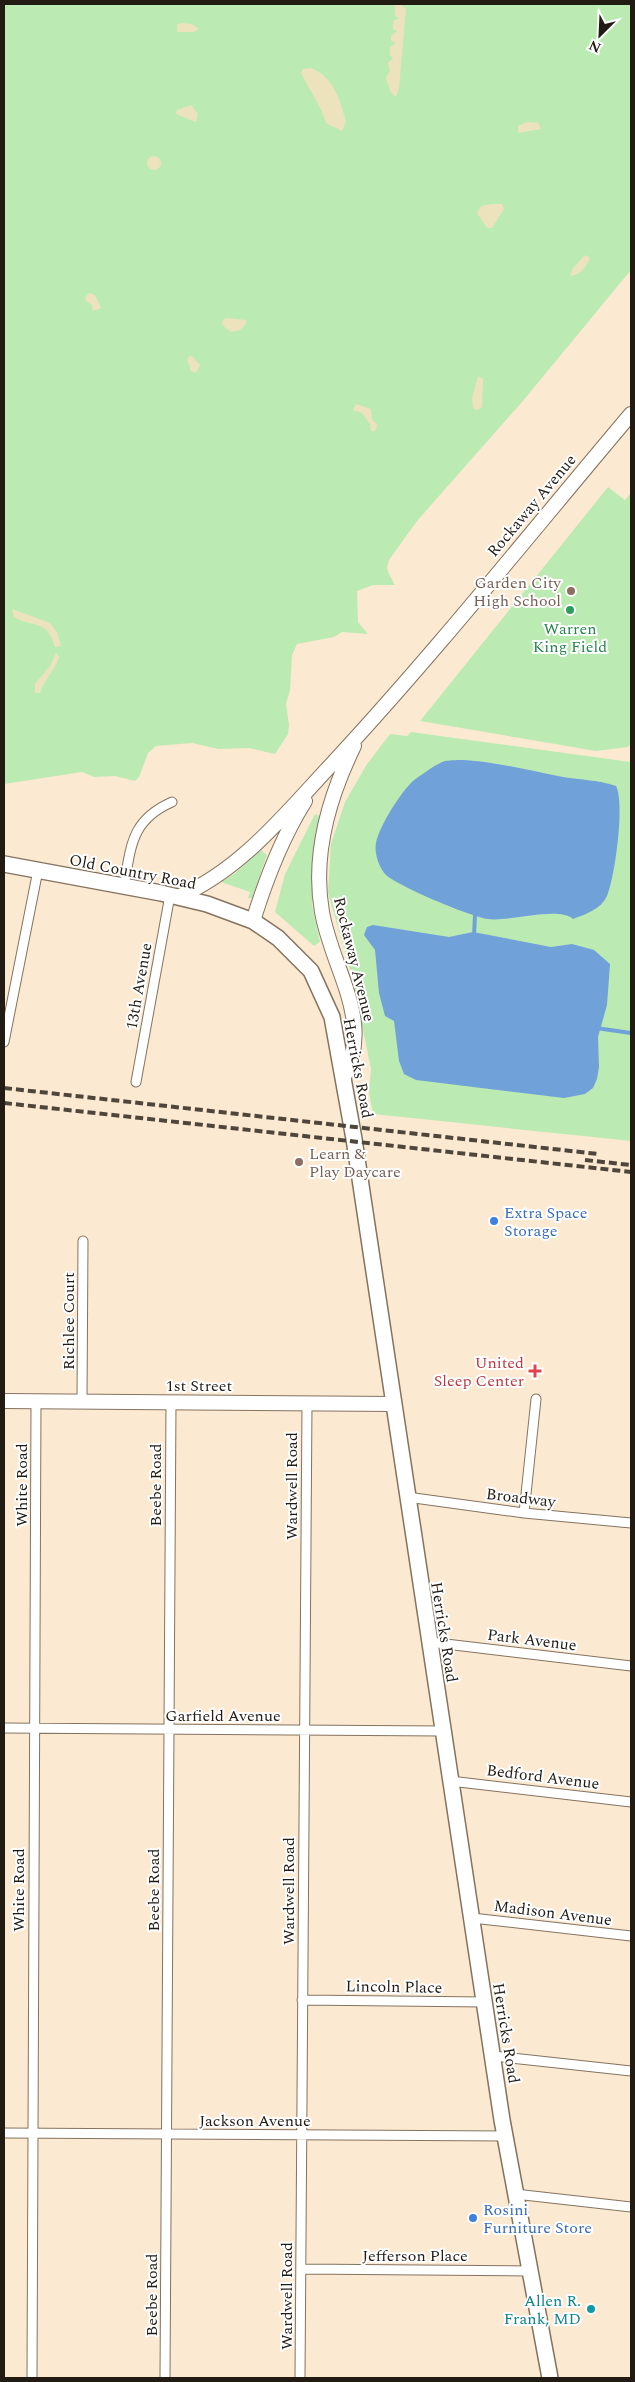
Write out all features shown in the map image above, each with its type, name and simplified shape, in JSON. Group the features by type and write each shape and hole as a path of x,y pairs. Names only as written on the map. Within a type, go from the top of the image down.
{"main road":[{"name":"Rockaway Avenue","path":"174,896 213,879 250,849 320,777 361,733 631,414"},
{"name":"Rockaway Avenue","path":"343,1079 353,1055 356,1034 353,1011 331,949 322,911 320,854 327,817 340,776 361,733"},
{"name":"Rockaway Avenue","path":"252,921 276,853 287,830 320,777"},
{"name":"Old Country Road","path":"4,864 174,896 207,904 252,921"},
{"name":"Herricks Road","path":"252,921 278,938 311,972 332,1017 394,1404 450,1781 515,2194 550,2378"},
{"name":"1st Street","path":"4,1401 394,1404"}],"street":[{"path":"124,886 130,851 141,824 147,815 172,802"},
{"path":"4,1042 38,870"},
{"name":"13th Avenue","path":"136,1082 174,896"},
{"name":"Richlee Court","path":"82,1401 83,1241"},
{"path":"524,1513 536,1400"},
{"name":"White Road","path":"32,2378 36,1401"},
{"name":"Beebe Road","path":"165,2378 171,1402"},
{"name":"Wardwell Road","path":"300,2378 307,1403"},
{"name":"Broadway","path":"407,1497 524,1513 631,1524"},
{"name":"Park Avenue","path":"429,1642 631,1666"},
{"name":"Garfield Avenue","path":"4,1728 443,1731"},
{"name":"Bedford Avenue","path":"450,1781 631,1802"},
{"name":"Madison Avenue","path":"472,1918 631,1936"},
{"name":"Lincoln Place","path":"302,2000 485,2002"},
{"path":"493,2056 631,2071"},
{"name":"Jackson Avenue","path":"4,2133 506,2136"},
{"path":"515,2194 631,2207"},
{"name":"Jefferson Place","path":"301,2269 529,2271"}],"green space":[{"path":"4,4 631,4 631,270 522,402 417,521 389,560 387,568 395,585 373,585 357,591 358,622 368,634 342,632 334,637 297,644 292,655 290,690 286,704 289,725 288,734 275,754 249,748 218,749 192,743 156,746 148,753 139,777 135,781 115,776 94,777 82,772 4,784"},
{"name":"Warren King Field","path":"608,487 625,500 631,493 631,743 628,747 596,751 420,721"},
{"path":"411,732 631,762 631,1141 373,1114 369,1092 371,1069 352,976 328,893 331,844 345,802 367,764 390,734 407,736"},
{"path":"315,814 322,817 312,860 312,905 320,942 314,946 275,912 285,874"},
{"path":"261,850 267,855 252,898 248,898 250,892 221,882 234,874"}],"sand":[{"path":"395,4 401,4 406,9 399,88 396,97 390,91 386,78 390,71 388,63 393,58 390,55 390,47 396,44 391,40 391,36 397,31 393,29 393,21 399,18 395,16"},
{"path":"181,23 192,24 199,29 193,32 177,32 177,25"},
{"path":"311,68 325,77 335,90 346,122 342,131 326,123 301,73 303,69"},
{"path":"191,105 198,114 196,122 176,114 177,110"},
{"path":"527,122 538,123 541,129 518,133 518,126"},
{"path":"151,156 157,156 161,163 157,170 151,170 147,166 147,160"},
{"path":"502,204 504,209 492,228 487,228 477,213 481,206"},
{"path":"585,255 590,258 585,267 573,276 570,276 573,268"},
{"path":"89,293 95,295 101,308 93,311 92,305 86,301 85,297"},
{"path":"226,318 246,320 246,324 240,330 231,332 222,325 223,320"},
{"path":"191,355 200,365 196,373 191,371 187,359"},
{"path":"478,376 483,379 482,407 477,410 473,408 472,398"},
{"path":"356,404 371,409 372,419 377,425 375,431 371,431 370,424 362,413 353,410"},
{"path":"12,609 50,623 57,632 61,646 55,647 52,638 44,628 14,617"},
{"path":"56,653 59,657 55,667 44,683 40,693 35,693 35,684 50,666"}],"water":[{"path":"464,760 603,782 616,786 620,808 616,857 610,887 607,896 601,904 593,911 573,919 566,915 545,914 488,919 466,913 435,900 405,887 386,875 378,860 376,843 381,828 396,802 413,781 433,767 445,761"},
{"path":"373,925 449,937 473,932 551,947 572,944 594,950 610,964 607,1005 598,1037 599,1067 593,1088 585,1094 564,1098 416,1080 404,1074 399,1061 394,1021 385,1016 379,993 375,950 364,935 367,927"}],"waterway":[{"path":"474,936 475,915"},
{"path":"596,1028 631,1033"}],"railway":[{"path":"4,1088 598,1154"},
{"path":"4,1103 631,1172"},
{"path":"585,1160 631,1165"}],"place":[{"name":"Garden City High School","path":"571,591"},
{"name":"Warren King Field","path":"570,610"},
{"name":"Learn & Play Daycare","path":"299,1162"},
{"name":"Extra Space Storage","path":"494,1221"},
{"name":"United Sleep Center","path":"535,1371"},
{"name":"Rosini Furniture Store","path":"473,2218"},
{"name":"Allen R. Frank, MD","path":"591,2309"}]}
